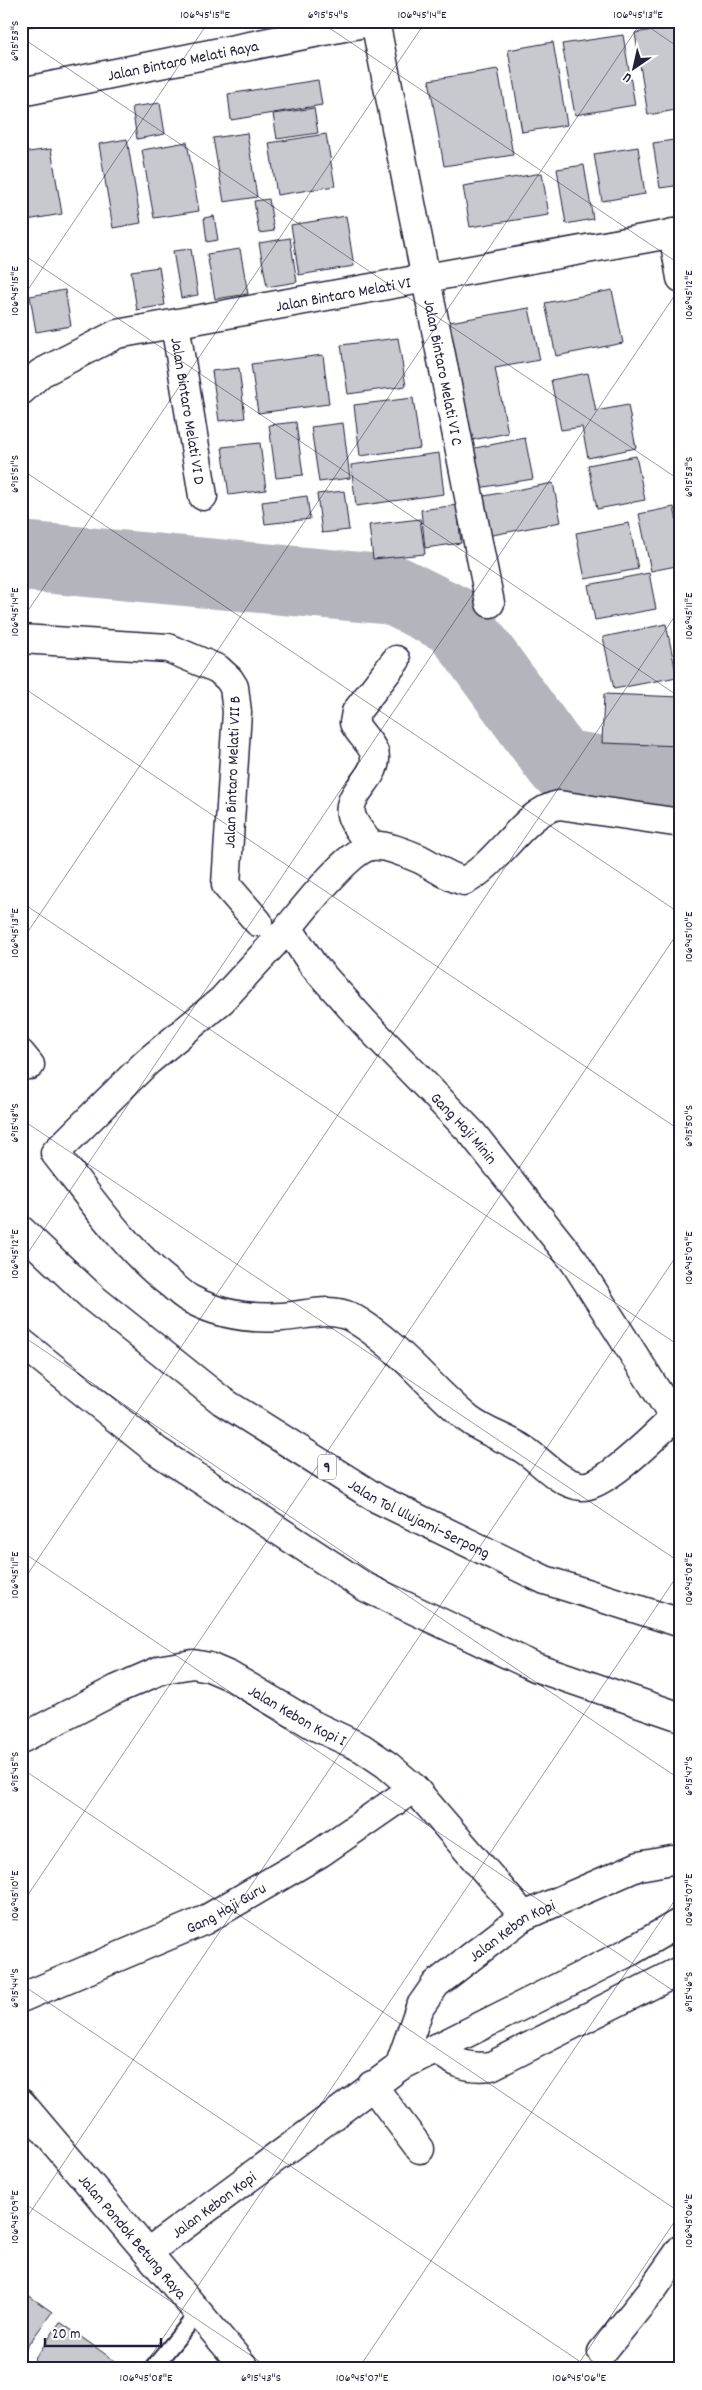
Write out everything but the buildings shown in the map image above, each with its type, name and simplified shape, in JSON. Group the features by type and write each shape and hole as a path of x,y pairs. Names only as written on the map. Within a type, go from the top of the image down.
{"main road":[{"name":"Jalan Bintaro Melati Raya","path":"21,92 375,21"},
{"name":"Jalan Bintaro Melati VI C","path":"375,21 490,603"},
{"name":"Jalan Bintaro Melati VI","path":"21,391 41,373 117,334 677,232"},
{"path":"677,232 681,278"},
{"name":"Jalan Bintaro Melati VI D","path":"175,324 203,496"},
{"name":"Jalan Bintaro Melati VII B","path":"21,638 168,648 218,669 229,679 234,687 237,712 226,885 258,922"},
{"path":"371,846 352,819 350,810 352,799 374,765 374,753 354,723 356,712 396,660"},
{"path":"678,1417 629,1459 596,1483 583,1487 565,1482 522,1448 470,1420 388,1343 349,1316 322,1312 283,1317 236,1316 192,1300 156,1272 119,1234 54,1153 147,1062 222,1000 288,928 332,876 361,851 371,846 381,846 420,859 448,877 464,881 488,865 539,813 550,806 559,805 681,823"},
{"name":"Gang Haji Minin","path":"288,928 313,965 365,1024 472,1133 574,1261 669,1410 678,1417"},
{"name":"Jalan Tol Ulujami–Serpong","path":"21,1230 93,1298 222,1401 378,1499 545,1580 681,1623"},
{"path":"21,1342 157,1451 365,1588 535,1667 681,1717"},
{"name":"Jalan Kebon Kopi I","path":"21,1739 117,1688 163,1668 193,1664 208,1667 230,1676 314,1726 362,1748 414,1788 524,1916"},
{"name":"Gang Haji Guru","path":"21,1998 205,1920 320,1852 414,1788"},
{"name":"Jalan Kebon Kopi","path":"399,2067 420,2007 436,1984 524,1916 639,1866 672,1860 681,1862"},
{"name":"Jalan Kebon Kopi","path":"148,2252 372,2085 399,2067 631,1951 681,1922"},
{"path":"435,2048 454,2062 473,2068 490,2066 681,1970"},
{"path":"372,2085 420,2149"},
{"name":"Jalan Pondok Betung Raya","path":"21,2103 246,2369"},
{"path":"602,2352 653,2289 681,2249"}],"lane":[{"path":"152,2369 198,2313"}],"waterway":[{"path":"21,556 393,590 457,622 560,764 681,783"}]}
